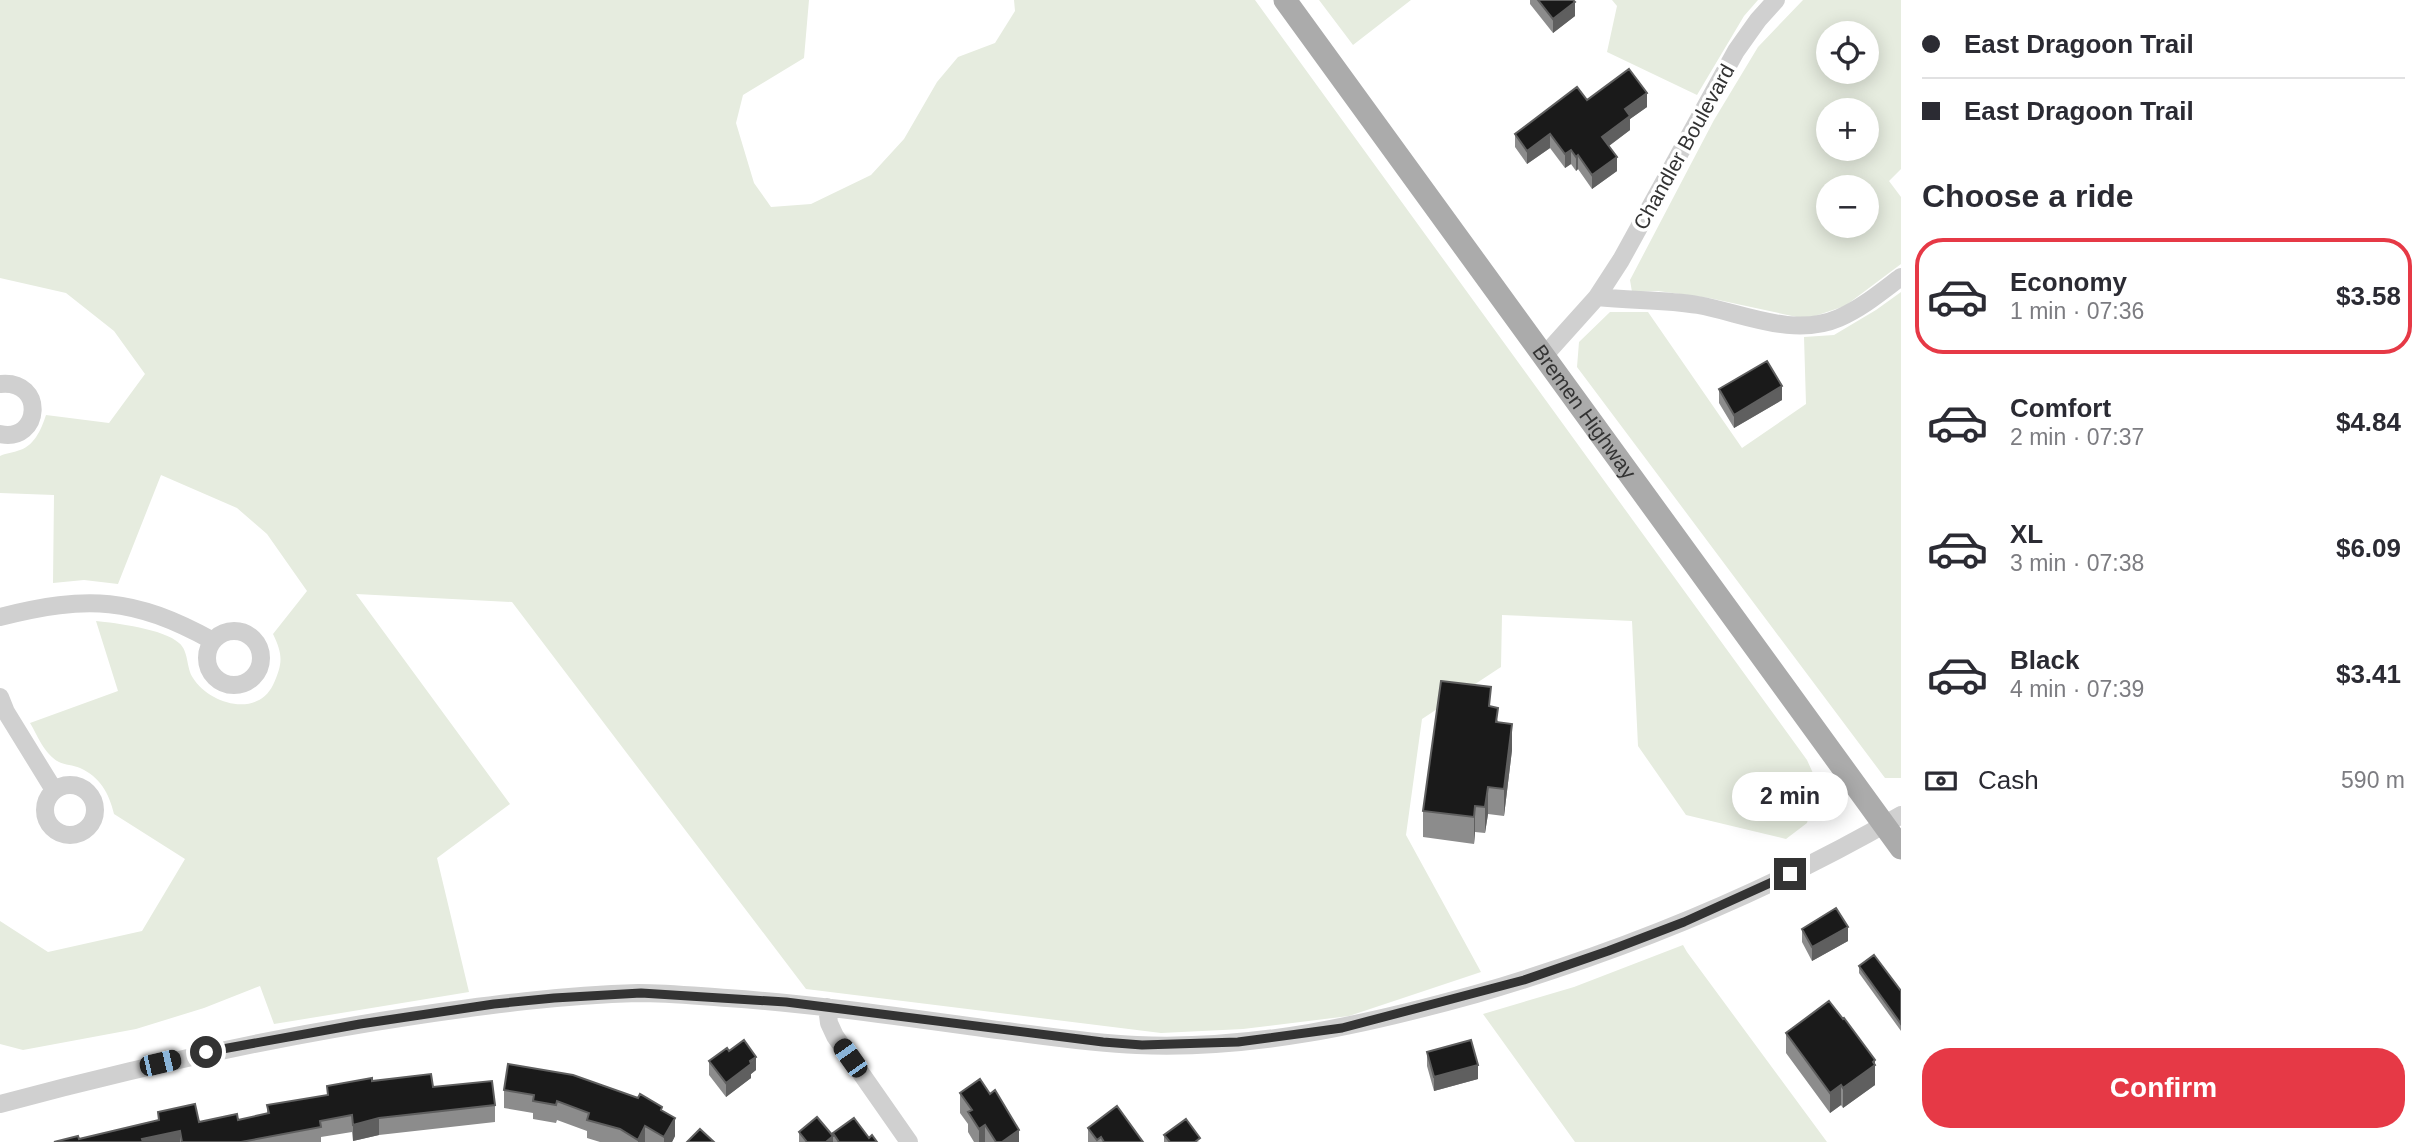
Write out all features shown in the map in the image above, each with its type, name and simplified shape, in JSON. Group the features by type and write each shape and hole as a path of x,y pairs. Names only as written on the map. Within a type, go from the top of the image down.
{"main road":[{"name":"Bremen Highway","path":"1285,0 1544,356 1893,820 1901,848"}],"street":[{"name":"Chandler Boulevard","path":"1544,356 1597,297 1621,260 1736,51 1776,0"},
{"path":"1597,297 1700,305 1774,323 1807,325 1836,320 1852,312 1901,277"},
{"path":"0,384 17,385 31,398 33,415 23,430 15,435 0,434"},
{"path":"0,617 35,608 105,602 172,620 213,641"},
{"path":"0,697 6,712 54,790"},
{"path":"0,1104 230,1047 360,1024 494,1004 641,993 786,1002 1057,1038 1142,1045 1238,1042 1342,1028 1486,991 1608,951 1684,922 1778,879 1893,820"},
{"path":"827,1007 829,1023 835,1037 909,1142"}],"shaded area":[{"path":"0,0 809,0 804,58 743,95 736,123 754,183 771,207 811,204 871,175 904,139 937,82 958,57 995,43 1015,11 1014,0 1255,0 1807,760 1817,782 1807,823 1786,839 1686,815 1638,746 1632,621 1502,615 1501,667 1422,719 1406,835 1481,972 1349,1016 1243,1029 1161,1033 806,989 512,602 356,594 510,804 437,858 469,992 274,1024 260,986 204,1008 136,1029 23,1050 0,1044 0,921 48,952 142,931 185,859 114,814 98,781 80,768 54,759 45,750 30,723 118,691 96,621 139,628 172,638 182,646 191,674 200,687 221,700 245,704 266,695 273,685 279,671 280,659 273,634 307,591 267,534 237,508 161,475 118,584 84,580 53,583 54,495 0,493 0,456 28,446 39,432 46,415 109,423 145,374 114,331 66,293 0,278"},
{"path":"1319,0 1411,0 1353,45"},
{"path":"1612,0 1758,0 1744,16 1697,95 1607,52 1617,6"},
{"path":"1803,0 1901,0 1901,169 1889,181 1901,197 1901,264 1845,306 1806,319 1709,298 1658,291 1632,292 1630,280 1714,120 1758,47"},
{"path":"1901,292 1901,778 1885,778 1577,367 1579,342 1610,312 1648,312 1742,448 1806,404 1804,337 1834,335"},
{"path":"1683,945 1827,1142 1575,1142 1483,1014 1574,987"}],"building":[{"path":"1538,0 1573,0 1575,2 1553,19"},
{"path":"1629,69 1647,93 1625,109 1630,116 1602,137 1617,157 1592,175 1578,155 1576,157 1571,150 1565,154 1550,134 1527,151 1515,134 1577,87 1587,100"},
{"path":"1767,361 1782,386 1734,415 1719,389"},
{"path":"1441,681 1491,687 1489,706 1498,708 1496,722 1512,724 1504,789 1488,787 1485,807 1475,806 1474,817 1423,811"},
{"path":"1836,908 1848,927 1812,947 1802,929"},
{"path":"1874,955 1901,991 1901,1024 1859,966"},
{"path":"1829,1001 1875,1060 1875,1065 1843,1088 1841,1085 1830,1093 1786,1033"},
{"path":"744,1040 756,1057 726,1083 709,1061"},
{"path":"1471,1040 1478,1065 1434,1077 1427,1052"},
{"path":"508,1064 573,1075 638,1098 640,1094 675,1118 664,1137 645,1126 638,1140 620,1129 587,1120 589,1113 557,1101 556,1105 533,1101 534,1095 504,1090"},
{"path":"431,1074 433,1087 492,1081 495,1105 379,1118 353,1125 352,1115 320,1121 321,1127 241,1142 182,1142 180,1131 142,1139 143,1142 54,1142 78,1136 79,1139 159,1120 158,1112 195,1104 199,1122 237,1114 238,1120 269,1113 267,1105 328,1095 327,1086 372,1078 372,1081"},
{"path":"980,1079 990,1094 995,1090 1019,1130 1002,1142 996,1142 985,1125 979,1129 968,1112 972,1110 960,1093"},
{"path":"1117,1106 1143,1142 1104,1142 1101,1137 1097,1140 1088,1128"},
{"path":"817,1117 833,1136 826,1142 807,1142 799,1132"},
{"path":"854,1118 869,1138 872,1135 877,1142 839,1142 833,1133"},
{"path":"1186,1119 1200,1138 1195,1142 1170,1142 1164,1135"},
{"path":"700,1129 714,1142 687,1142"}],"route":[{"path":"206,1052 360,1024 494,1004 641,993 786,1002 1057,1038 1142,1045 1238,1042 1284,1037 1342,1028 1524,980 1674,926 1790,874"}]}
